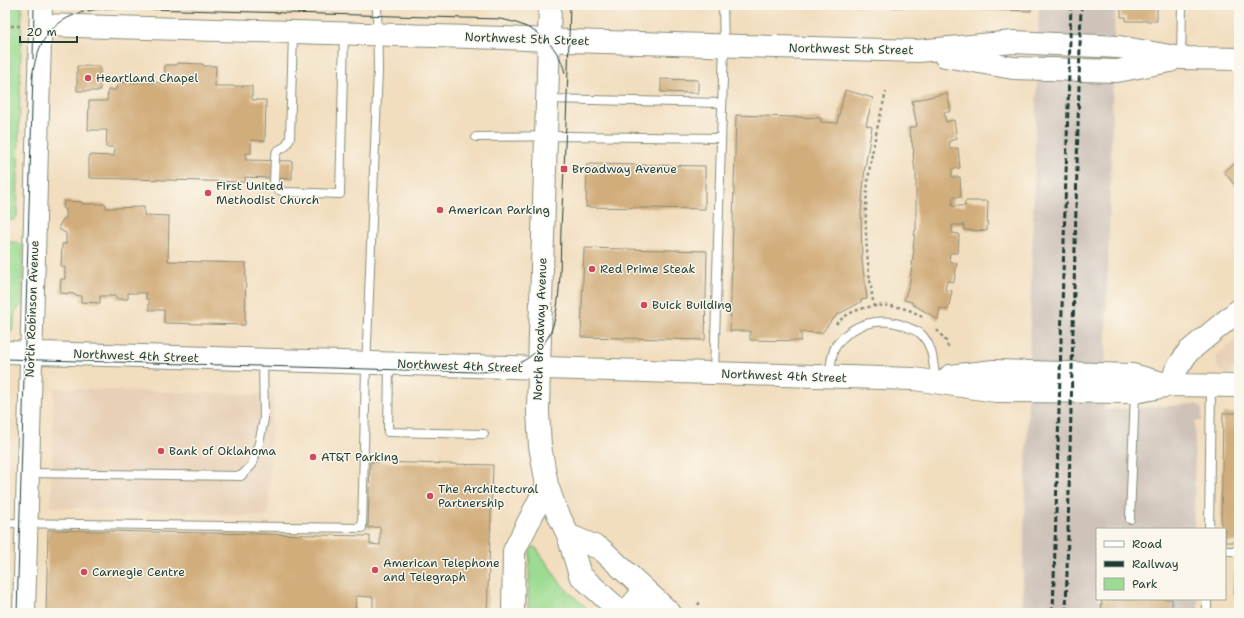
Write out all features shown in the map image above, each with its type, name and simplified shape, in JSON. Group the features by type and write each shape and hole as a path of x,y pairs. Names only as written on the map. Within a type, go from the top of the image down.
{"street":[{"name":"North Broadway Avenue","path":"550,5 538,368 540,446 547,485 554,505 568,535 580,575 622,613"},
{"name":"Northwest 5th Street","path":"41,15 293,32 918,51 1013,42 1119,46 1181,58"},
{"name":"North Robinson Avenue","path":"24,613 16,523 28,473 41,15"},
{"path":"918,51 1013,68 1117,71 1181,58 1239,59"},
{"path":"1239,310 1188,352 1176,370 1171,385 1239,386"},
{"name":"Northwest 4th Street","path":"5,352 829,377 925,378 994,371 1133,375 1171,385"},
{"name":"Northwest 4th Street","path":"925,378 996,391 1135,392 1171,385"},
{"path":"513,613 514,551 547,485"},
{"path":"568,535 600,549 655,604 625,613"}],"lane":[{"path":"16,523 362,528 378,70 377,5"},
{"path":"714,373 721,103 724,45 723,5"},
{"path":"1181,58 1182,5"},
{"path":"293,32 290,138 286,146 277,151 275,157 274,183 277,189 284,192 340,194 344,33"},
{"path":"547,99 721,103"},
{"path":"476,137 720,138"},
{"path":"829,377 835,347 847,333 862,324 882,321 902,325 920,333 931,349 925,378"},
{"path":"28,473 241,476 252,465 259,444 264,419 264,360"},
{"path":"389,364 388,432 484,434"},
{"path":"1209,528 1211,386"},
{"path":"1130,519 1135,392"},
{"path":"1226,551 1239,551"},
{"path":"1207,600 1207,613"}],"path":[{"path":"874,307 869,277 865,212 868,181 875,140 886,92"}],"shaded area":[{"path":"1039,5 1115,5 1104,410 1196,404 1201,407 1202,421 1195,421 1194,528 1096,528 1096,600 1198,600 1198,613 1022,613"},
{"path":"1238,84 1239,136 1237,136"},
{"path":"1239,337 1239,367 1231,367 1231,372 1228,374 1220,371 1217,367 1216,356"},
{"name":"Bank of Oklahoma","path":"54,388 273,395 268,516 51,507"}],"green space":[{"path":"5,5 22,5 17,216 14,220 5,220"},
{"path":"5,242 15,242 22,245 23,253 22,305 15,312 11,331 5,336"},
{"path":"533,547 540,553 563,586 590,613 528,613 530,550"}],"building":[{"path":"694,5 694,7 674,6"},
{"path":"1031,5 1031,11 853,6"},
{"path":"1121,5 1157,5 1157,21 1126,21 1126,17 1121,17"},
{"path":"177,63 216,66 215,86 252,86 252,100 266,100 265,141 251,140 251,153 246,153 246,160 292,161 292,179 245,177 245,182 89,178 89,155 114,156 115,147 106,147 107,130 88,130 89,101 107,101 108,90 116,90 117,82 164,83 165,65 177,65"},
{"name":"Heartland Chapel","path":"77,66 100,66 100,91 77,91"},
{"path":"661,79 698,80 698,93 661,92"},
{"path":"845,90 873,98 866,125 872,127 865,167 861,214 862,261 867,299 861,300 861,302 837,315 822,333 801,332 801,341 750,340 750,331 730,331 736,115 821,118 821,122 837,123"},
{"path":"947,93 951,111 944,113 946,122 954,120 957,139 949,141 950,149 958,148 960,168 952,169 952,177 960,177 961,197 953,197 952,206 965,206 965,201 988,201 987,231 964,230 964,225 952,225 952,233 959,234 958,253 950,253 949,261 957,263 954,282 947,281 945,290 952,291 948,310 940,308 938,320 912,304 912,302 904,300 910,281 916,230 916,172 909,128 917,126 912,101"},
{"path":"1239,160 1239,190 1224,172"},
{"path":"587,164 705,166 705,209 586,207"},
{"path":"64,201 82,202 82,204 106,204 106,208 144,207 144,215 169,216 168,261 246,263 245,325 164,323 164,310 149,310 149,299 146,299 146,293 128,293 128,299 116,299 116,296 100,296 100,303 81,302 81,296 60,293 61,279 65,279 65,267 61,267 62,244 66,244 66,233 60,230 59,226 63,219 66,218 66,209 63,209"},
{"name":"Buick Building","path":"584,248 707,251 705,340 581,337"},
{"path":"1223,413 1239,413 1239,542 1226,542 1226,528 1221,528"},
{"path":"370,462 493,465 487,613 373,613 373,597 356,596 355,613 46,613 48,530 370,536 370,544 380,545 380,527 368,528"},
{"path":"1239,572 1239,595 1234,595 1235,575"},
{"path":"1102,600 1172,600 1172,613 1101,613"}],"tram line":[{"path":"33,59 34,5"},
{"path":"5,359 477,372 487,372 507,368 525,360 547,339 552,329 558,302 570,5"},
{"path":"32,78 35,61 40,47 47,35 56,25 67,18 80,13 112,8 500,19 522,25 541,36 556,52 565,73"},
{"path":"17,613 33,73"}],"railway":[{"path":"1053,613 1071,5"},
{"path":"1066,613 1081,5"}],"place":[{"name":"Heartland Chapel","path":"88,78"},
{"name":"Broadway Avenue","path":"564,169"},
{"name":"First United Methodist Church","path":"208,193"},
{"name":"American Parking","path":"440,210"},
{"name":"Red Prime Steak","path":"592,269"},
{"name":"Buick Building","path":"644,305"},
{"name":"Bank of Oklahoma","path":"161,451"},
{"name":"AT&T Parking","path":"313,457"},
{"name":"The Architectural Partnership","path":"430,496"},
{"name":"American Telephone and Telegraph","path":"375,570"},
{"name":"Carnegie Centre","path":"84,572"}]}
